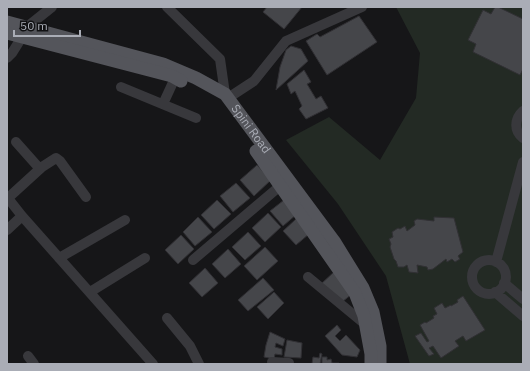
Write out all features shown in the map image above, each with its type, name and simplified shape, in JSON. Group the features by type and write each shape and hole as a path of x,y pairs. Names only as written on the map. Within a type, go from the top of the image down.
{"main road":[{"name":"Spini Road","path":"7,22 24,32 175,78 211,95 227,109 355,293 364,316 371,354 371,364"},
{"name":"Spini Road","path":"7,32 24,32 162,64 196,78 226,96 334,241 363,288 373,312 380,346 380,364"}],"street":[{"path":"7,58 12,53 24,32 52,7"},
{"path":"167,7 220,59 226,96 254,81 286,41 348,10 362,7"},
{"path":"163,104 175,78"},
{"path":"121,87 196,118"},
{"path":"523,111 516,119 516,130 523,138"},
{"path":"16,142 40,169"},
{"path":"86,197 60,160 56,158 40,169 8,197 22,216 153,364"},
{"path":"496,262 523,162"},
{"path":"193,260 280,186"},
{"path":"7,230 22,216"},
{"path":"59,258 125,220"},
{"path":"90,292 145,258"},
{"path":"490,260 496,262 500,264 505,273 504,283 499,290 490,294 484,293 479,290 473,282 473,271 476,266 485,261 490,260"},
{"path":"308,277 366,325"},
{"path":"504,283 523,299"},
{"path":"495,292 523,316"},
{"path":"167,318 190,346 199,364"},
{"path":"272,362 290,364"}],"shaded area":[{"path":"396,7 523,7 523,364 410,364 386,276 338,204 286,140 329,117 380,160 416,98 420,53"}],"building":[{"path":"267,7 302,7 284,29 263,12"},
{"path":"495,7 523,19 523,69 520,75 473,52 476,44 468,40 483,10 491,14"},
{"path":"359,16 377,42 327,75 306,41 317,34 320,37"},
{"path":"291,46 301,49 308,61 276,90 280,67 286,50"},
{"path":"304,70 311,82 307,84 316,99 321,96 328,108 306,119 299,109 302,106 295,91 291,94 287,84"},
{"path":"257,165 271,180 254,196 240,180"},
{"path":"236,183 250,198 233,212 220,196"},
{"path":"217,200 231,214 214,229 201,215"},
{"path":"284,200 297,214 283,226 270,211"},
{"path":"268,213 281,227 265,242 252,228"},
{"path":"198,217 212,232 195,246 183,232"},
{"path":"434,217 454,218 463,252 458,256 460,259 455,262 452,259 447,262 446,259 433,269 428,270 427,267 417,265 418,273 409,272 407,265 404,267 398,267 390,247 391,244 389,239 393,237 392,232 405,226 407,231 415,225 414,221 417,219 434,221"},
{"path":"296,219 309,234 296,245 283,231"},
{"path":"248,232 261,246 245,260 232,247"},
{"path":"181,235 194,249 178,264 165,250"},
{"path":"265,247 278,261 257,280 244,266"},
{"path":"228,249 241,264 225,278 212,264"},
{"path":"205,268 218,283 202,297 189,283"},
{"path":"335,271 352,294 342,302 321,284"},
{"path":"263,278 274,290 248,311 238,300"},
{"path":"274,292 284,303 268,319 257,307"},
{"path":"463,296 485,330 466,341 463,336 455,341 459,346 441,358 433,346 429,348 434,354 429,356 415,336 421,333 427,342 429,341 420,325 434,318 433,316 437,314 434,308 442,303 445,308 451,306 458,302 457,300"},
{"path":"337,325 341,330 335,336 340,341 346,335 360,350 357,357 342,355 325,336"},
{"path":"270,332 285,339 283,346 276,343 275,347 282,349 282,355 275,354 274,359 264,357"},
{"path":"287,340 302,343 301,358 284,357"},
{"path":"320,353 322,354 320,364 312,364 313,357 319,358"},
{"path":"322,357 327,357 327,360 331,359 332,363 339,364 322,364"}]}
